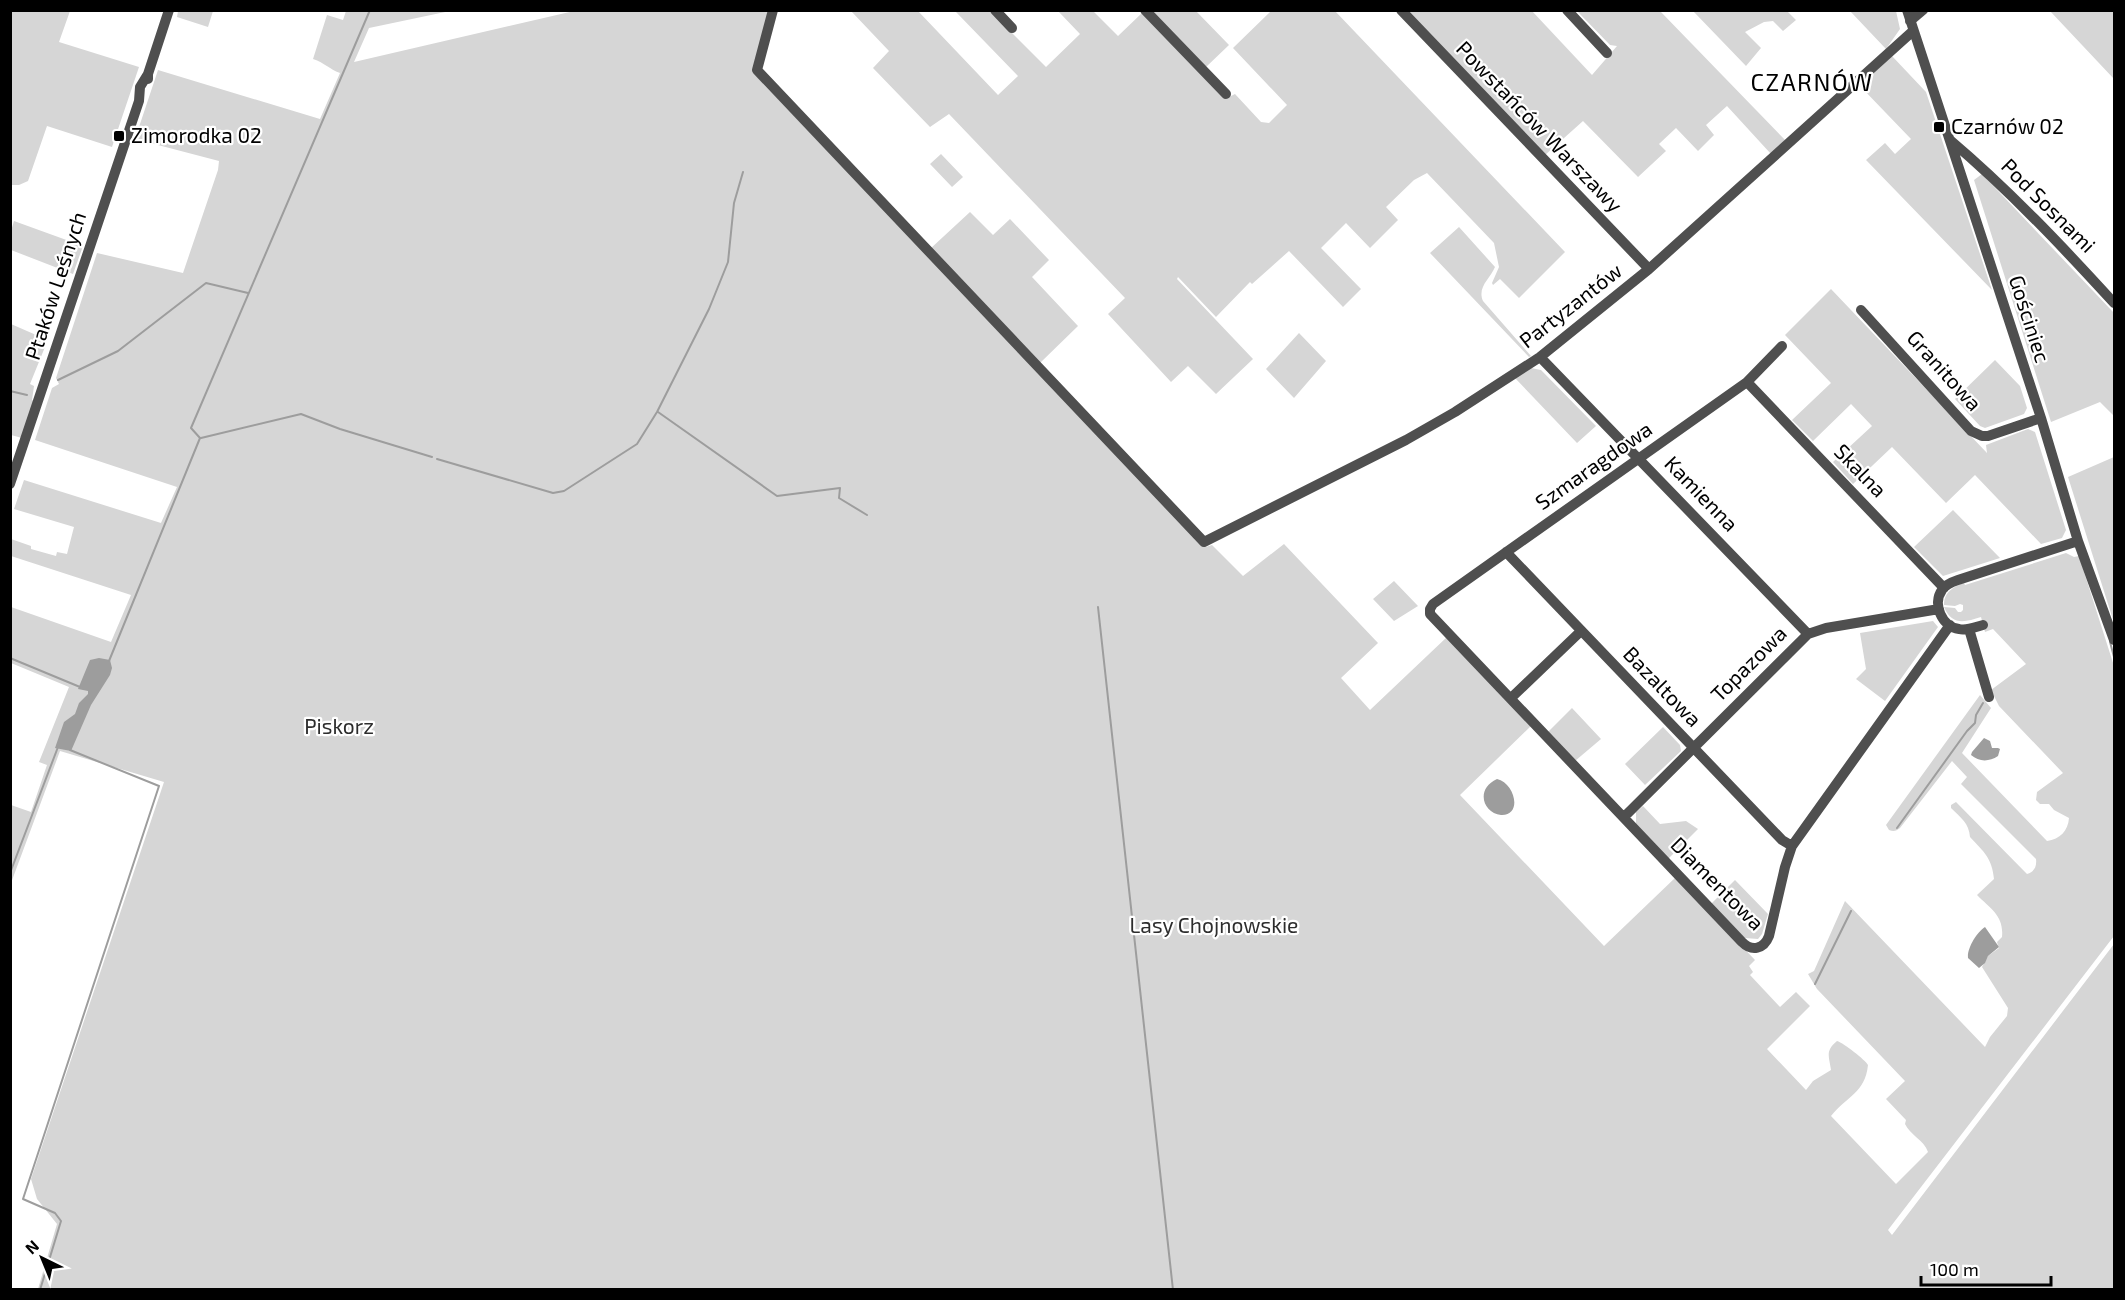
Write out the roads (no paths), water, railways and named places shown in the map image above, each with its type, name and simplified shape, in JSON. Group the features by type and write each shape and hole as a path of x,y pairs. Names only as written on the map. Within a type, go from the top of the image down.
{"street":[{"name":"Ptaków Leśnych","path":"10,484 139,100 146,89 148,74 169,10"},
{"name":"Partyzantów","path":"773,10 757,70 1204,542 1406,440 1455,412 1540,357 1649,269 1923,10"},
{"path":"995,10 1012,28"},
{"path":"1145,10 1226,94"},
{"name":"Powstańców Warszawy","path":"1401,10 1649,269"},
{"path":"1567,10 1607,53"},
{"name":"Gościniec","path":"1910,21 2041,418 2079,541 2115,640"},
{"name":"Pod Sosnami","path":"1950,140 2043,226 2115,303"},
{"name":"Granitowa","path":"1861,310 1971,431 1978,435 1988,436 2041,418"},
{"name":"Szmaragdowa","path":"1430,614 1433,604 1747,381 1782,346"},
{"name":"Kamienna","path":"1540,357 1808,634"},
{"name":"Skalna","path":"1747,381 1944,588"},
{"path":"1983,625 1969,629 1957,629 1942,618 1939,597 1944,588 1958,580 2079,541"},
{"name":"Bazaltowa","path":"1506,552 1782,840 1792,846"},
{"name":"Topazowa","path":"1624,816 1808,634 1826,628 1939,609"},
{"name":"Diamentowa","path":"1430,614 1750,948 1760,947 1769,936 1792,846 1950,625"},
{"path":"1969,629 1989,697"},
{"path":"1511,698 1581,631"}],"waterway":[{"path":"109,661 200,438 191,428 370,10"},
{"path":"437,459 553,493 564,491 637,444 657,412 709,309 728,262 734,203 743,172"},
{"path":"58,380 118,351 206,283 248,293"},
{"path":"10,391 27,395"},
{"path":"658,412 777,496 840,488 839,498 867,515"},
{"path":"201,438 301,414 340,429 432,457"},
{"path":"1098,607 1173,1290"},
{"path":"2110,642 2114,657"},
{"path":"10,658 80,687"},
{"path":"1897,828 1975,723 1976,715 1983,703"},
{"path":"10,873 58,747"},
{"path":"40,1290 61,1221 55,1213 23,1199 159,786 70,750"},
{"path":"1815,984 1851,911"}],"place":[{"name":"Czarnów 02","path":"1939,127"},
{"name":"Zimorodka 02","path":"119,136"}],"district":[{"name":"CZARNÓW","path":"1812,83"}],"park label":[{"name":"Piskorz","path":"339,727"},
{"name":"Lasy Chojnowskie","path":"1214,926"}]}
